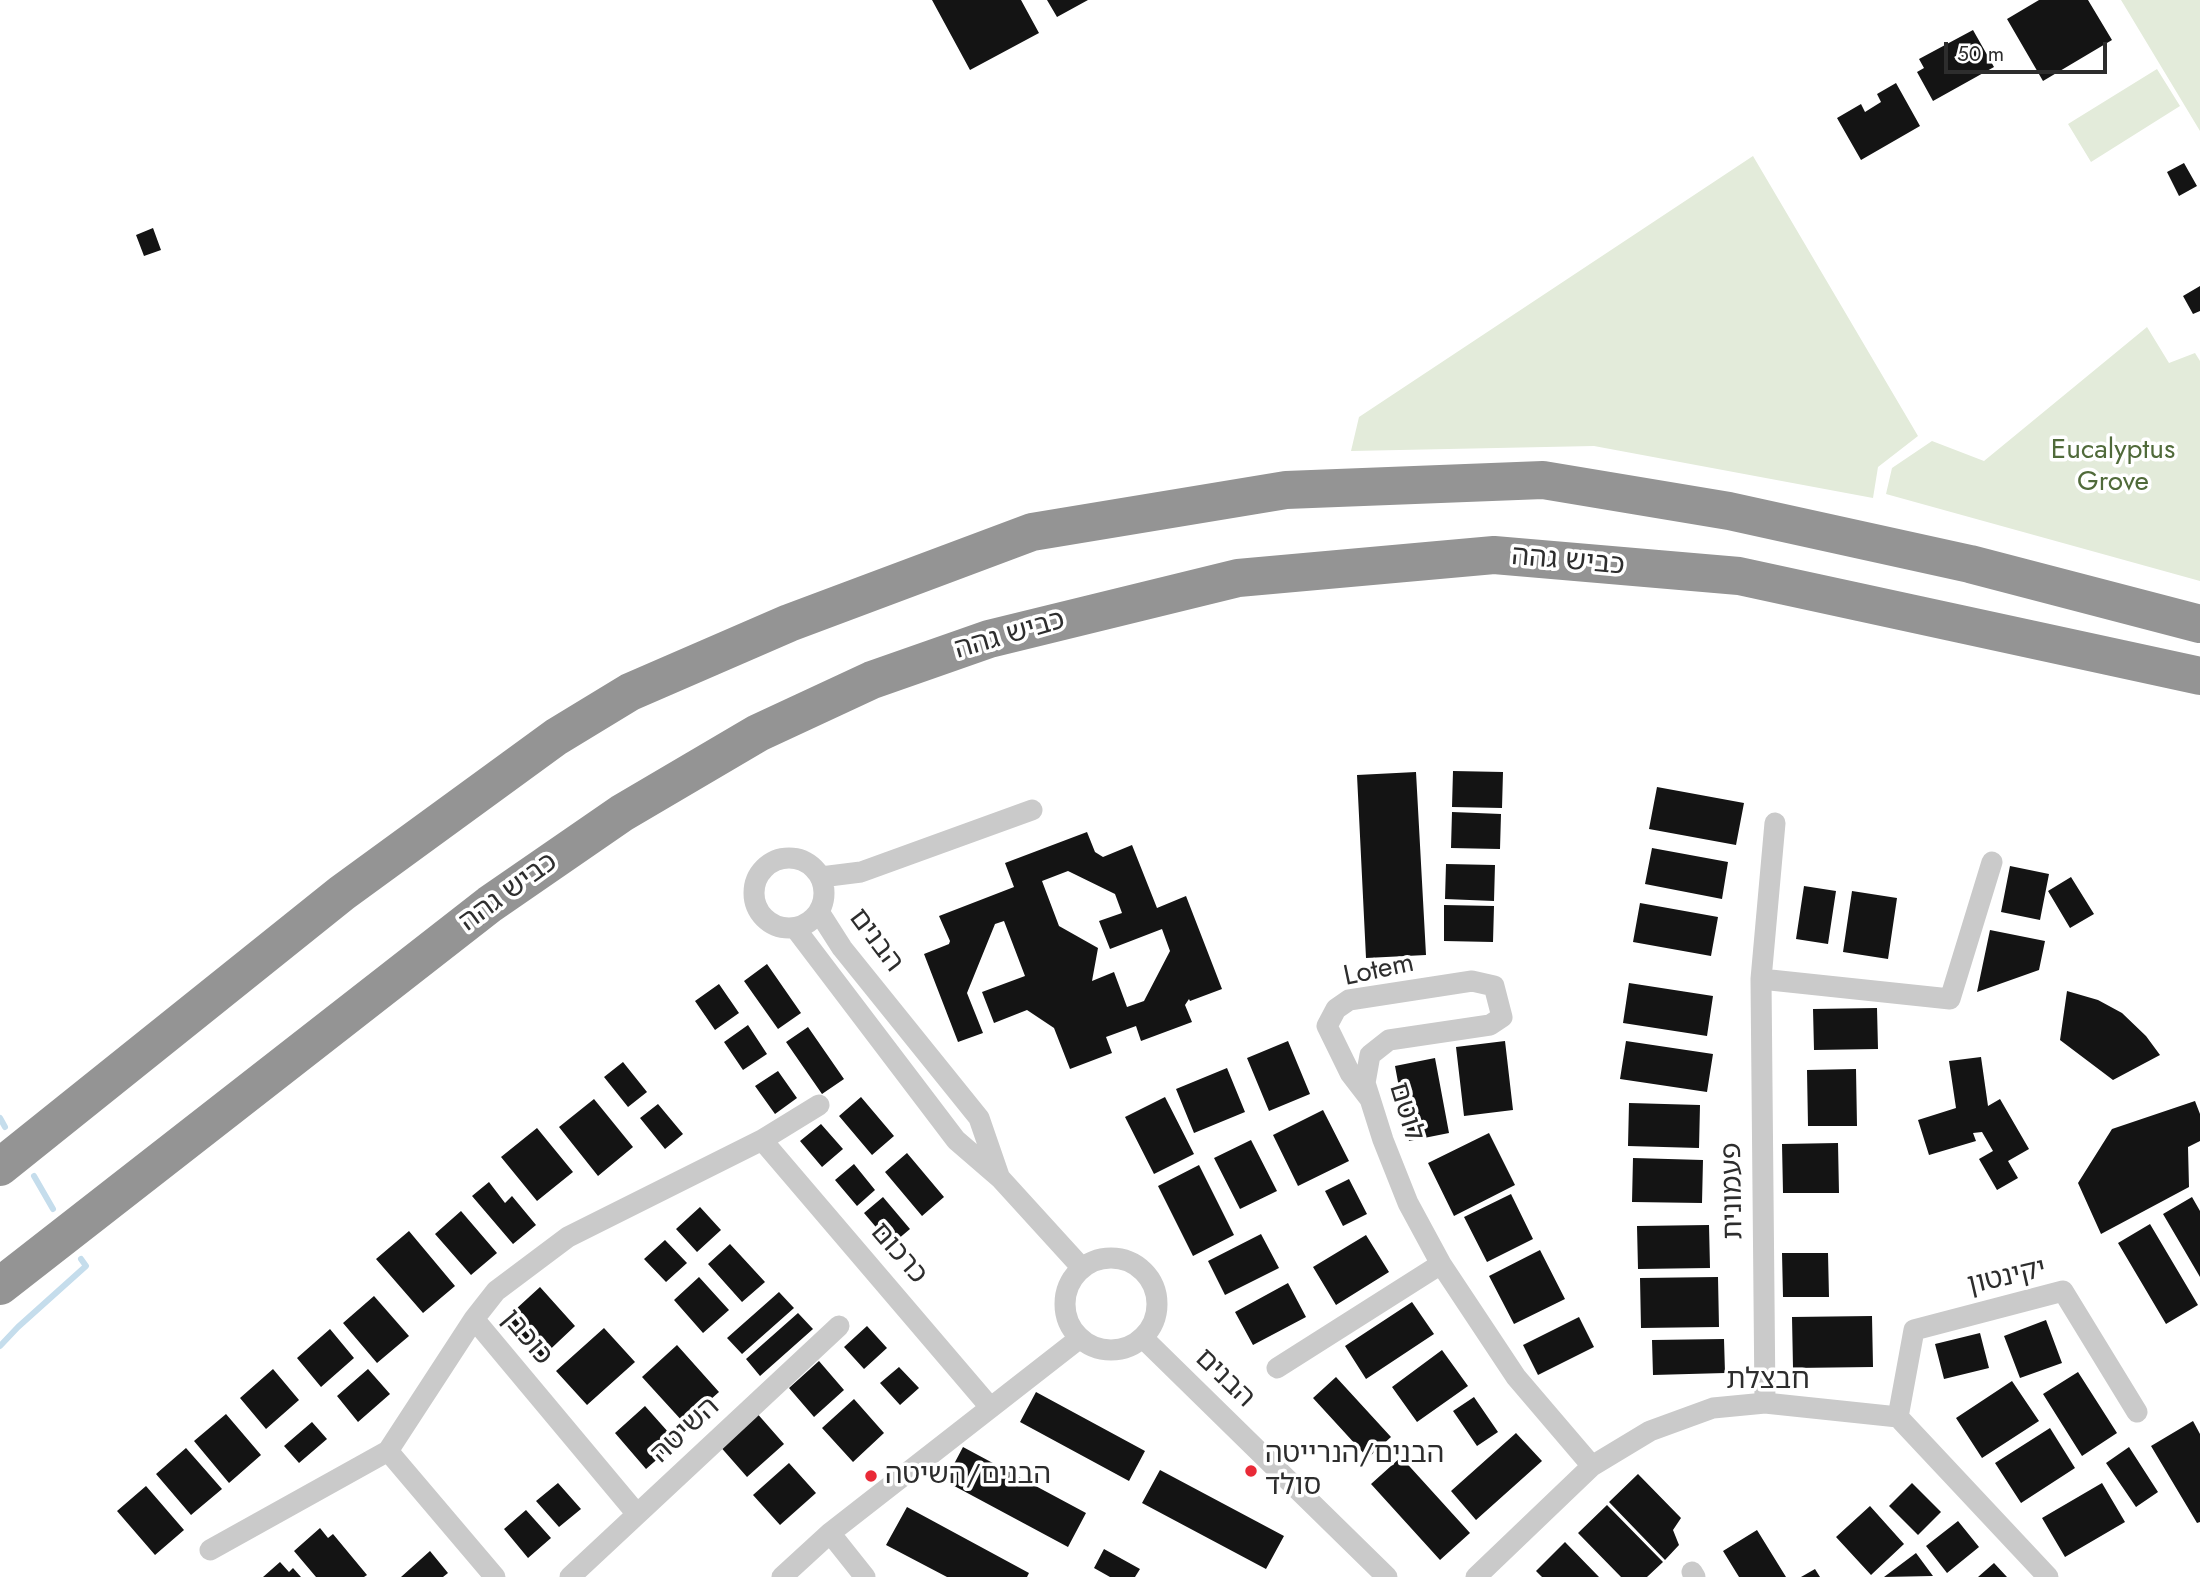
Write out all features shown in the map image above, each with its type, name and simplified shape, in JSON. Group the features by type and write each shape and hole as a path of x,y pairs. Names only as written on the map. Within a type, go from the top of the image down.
{"highway":[{"path":"0,1167 342,893 556,737 643,686 789,623 1032,532 1286,490 1543,480 1729,511 1836,534 1970,564 2200,624"},
{"name":"כביש גהה","path":"0,1286 490,904 622,813 758,733 872,680 989,639 1237,578 1494,555 1739,576 2200,676"}],"street":[{"path":"821,877 861,872 1032,810"},
{"name":"פעמונית","path":"1765,1403 1761,978 1775,823"},
{"path":"792,858 804,861 814,867 821,877 824,901 819,912 813,919 795,928 772,924 756,906 755,882 770,863 792,858"},
{"path":"1761,978 1950,999 1992,862"},
{"name":"הבנים","path":"819,912 842,948 979,1118 1000,1178"},
{"name":"הבנים","path":"795,928 956,1140 1000,1178 1082,1268"},
{"name":"Lotem","path":"1370,1099 1350,1073 1327,1026 1336,1009 1349,1000 1472,981 1494,986"},
{"name":"לוטם","path":"1494,986 1502,1017 1490,1025 1389,1040 1370,1055 1365,1083 1382,1140 1408,1203 1441,1264 1516,1377 1592,1466"},
{"path":"474,1319 496,1292 568,1237 762,1140 819,1105"},
{"name":"כרכום","path":"762,1140 990,1407"},
{"path":"1111,1257 1127,1260 1141,1268 1151,1280 1157,1295 1157,1311 1152,1326 1143,1338 1118,1350 1104,1350 1091,1346 1080,1338 1070,1325 1065,1310 1068,1287 1082,1268 1096,1260 1111,1257"},
{"path":"1277,1368 1441,1264"},
{"name":"יקינטון","path":"1898,1417 1914,1330 2063,1291 2137,1412"},
{"name":"כוכבן","path":"210,1550 388,1451 474,1319 637,1514"},
{"name":"השיטה","path":"570,1577 839,1326"},
{"path":"782,1577 830,1533 1080,1338"},
{"name":"הבנים","path":"1143,1338 1387,1577"},
{"name":"חבצלת","path":"1476,1577 1592,1466 1650,1431 1713,1408 1765,1403 1898,1417"},
{"path":"1898,1417 2048,1577"},
{"path":"388,1451 495,1577"},
{"path":"830,1533 865,1577"}],"green space":[{"path":"2121,0 2200,0 2200,131"},
{"path":"2157,69 2180,106 2091,162 2068,124"},
{"path":"1753,156 1918,436 1878,467 1873,498 1594,446 1351,451 1359,417"},
{"name":"Eucalyptus Grove","path":"2147,327 2169,363 2195,353 2200,361 2200,581 1886,494 1892,468 1932,441 1984,461"}],"building":[{"path":"932,0 1021,0 1039,33 970,70"},
{"path":"1047,0 1088,0 1057,17"},
{"path":"2039,0 2088,0 2112,40 2043,81 2007,19"},
{"path":"1973,30 1994,67 1933,101 1917,72 1924,68 1919,59"},
{"path":"1896,83 1920,126 1861,160 1837,118 1861,104 1865,112 1881,102 1877,94"},
{"path":"2184,163 2197,186 2179,196 2167,172"},
{"path":"153,228 161,250 144,256 136,235"},
{"path":"2200,286 2200,311 2193,314 2183,296"},
{"path":"1453,771 1503,772 1502,808 1452,807"},
{"path":"1416,772 1426,955 1366,958 1357,775"},
{"path":"1657,787 1744,803 1736,845 1649,829"},
{"path":"1452,812 1501,814 1500,849 1451,848"},
{"path":"1087,832 1095,852 1103,857 1132,845 1157,908 1186,896 1222,989 1190,1001 1189,999 1185,1005 1192,1022 1141,1041 1136,1026 1106,1037 1112,1053 1070,1069 1054,1028 1027,1010 994,1023 982,992 1025,976 1004,921 995,924 967,993 983,1033 958,1042 924,954 949,944 939,916 1014,887 1005,863","holes":["1068,871 1115,894 1122,913 1099,921 1110,949 1162,929 1170,951 1144,1001 1127,1007 1114,972 1092,981 1098,948 1059,926 1042,881"]},
{"path":"1652,848 1728,862 1722,899 1645,884"},
{"path":"1446,864 1495,865 1494,901 1445,899"},
{"path":"2010,866 2049,874 2040,920 2001,912"},
{"path":"2071,877 2094,914 2070,928 2048,891"},
{"path":"1804,886 1836,891 1828,944 1796,939"},
{"path":"1852,891 1897,898 1888,959 1843,952"},
{"path":"1640,903 1718,917 1711,956 1633,942"},
{"path":"1444,905 1494,906 1493,942 1444,941"},
{"path":"1990,930 2045,941 2039,970 1977,992"},
{"path":"767,964 801,1013 778,1029 744,981"},
{"path":"1629,983 1713,996 1707,1036 1623,1023"},
{"path":"719,984 739,1013 715,1030 695,1001"},
{"path":"2067,991 2098,1000 2122,1013 2146,1036 2160,1055 2113,1080 2060,1040"},
{"path":"1877,1008 1878,1049 1814,1050 1813,1009"},
{"path":"748,1025 767,1054 743,1070 724,1042"},
{"path":"808,1027 844,1079 822,1094 786,1042"},
{"path":"1288,1041 1310,1094 1269,1111 1247,1058"},
{"path":"1505,1041 1513,1110 1464,1116 1456,1047"},
{"path":"1626,1041 1713,1054 1707,1092 1620,1079"},
{"path":"1981,1057 1988,1106 2000,1099 2029,1149 2008,1161 2018,1178 1997,1190 1979,1159 1993,1151 1982,1132 1973,1133 1976,1141 1929,1155 1918,1120 1956,1108 1949,1061"},
{"path":"1435,1058 1449,1133 1409,1141 1395,1066"},
{"path":"623,1062 647,1092 628,1107 604,1077"},
{"path":"1227,1068 1245,1112 1194,1133 1176,1089"},
{"path":"1856,1069 1857,1126 1808,1126 1807,1070"},
{"path":"778,1071 797,1098 775,1114 755,1086"},
{"path":"861,1097 894,1136 872,1155 839,1116"},
{"path":"1165,1097 1194,1154 1154,1174 1125,1117"},
{"path":"594,1099 633,1147 598,1176 559,1127"},
{"path":"2195,1101 2200,1114 2200,1141 2188,1147 2189,1187 2101,1234 2078,1183 2112,1129"},
{"path":"1629,1103 1700,1105 1699,1148 1628,1146"},
{"path":"658,1104 683,1134 665,1149 640,1118"},
{"path":"1323,1110 1349,1161 1298,1186 1273,1135"},
{"path":"821,1124 843,1149 822,1167 800,1141"},
{"path":"537,1128 573,1172 537,1201 501,1157"},
{"path":"1489,1133 1515,1185 1454,1216 1428,1163"},
{"path":"1251,1140 1277,1191 1240,1209 1214,1158"},
{"path":"1838,1143 1839,1193 1783,1193 1782,1144"},
{"path":"907,1153 944,1197 922,1216 885,1172"},
{"path":"1633,1158 1703,1160 1702,1203 1632,1202"},
{"path":"854,1164 875,1190 857,1206 835,1180"},
{"path":"1199,1165 1234,1235 1193,1256 1158,1186"},
{"path":"1349,1179 1367,1214 1343,1226 1325,1191"},
{"path":"489,1182 505,1203 512,1196 536,1225 513,1244 472,1196"},
{"path":"1511,1194 1533,1239 1487,1262 1464,1217"},
{"path":"883,1197 910,1229 891,1245 864,1213"},
{"path":"2192,1197 2200,1211 2200,1277 2163,1214"},
{"path":"700,1207 721,1230 697,1252 676,1229"},
{"path":"461,1211 497,1253 471,1275 435,1234"},
{"path":"2150,1224 2198,1305 2166,1324 2118,1243"},
{"path":"1709,1225 1710,1268 1638,1269 1637,1226"},
{"path":"409,1231 455,1286 423,1313 376,1259"},
{"path":"1261,1234 1279,1268 1225,1295 1208,1261"},
{"path":"1366,1235 1389,1272 1336,1305 1313,1267"},
{"path":"665,1240 687,1263 666,1282 644,1259"},
{"path":"730,1244 765,1282 742,1302 708,1264"},
{"path":"1540,1250 1565,1299 1514,1324 1489,1276"},
{"path":"1782,1253 1828,1253 1829,1297 1783,1297"},
{"path":"699,1277 729,1310 703,1333 674,1300"},
{"path":"1718,1277 1719,1327 1641,1328 1640,1278"},
{"path":"1288,1283 1306,1317 1253,1345 1235,1312"},
{"path":"540,1287 575,1326 540,1359 504,1320"},
{"path":"779,1292 794,1308 742,1354 727,1338"},
{"path":"374,1296 409,1336 377,1363 343,1323"},
{"path":"1412,1302 1434,1334 1366,1379 1345,1346"},
{"path":"798,1313 813,1329 760,1376 746,1359"},
{"path":"1872,1316 1873,1367 1793,1368 1792,1317"},
{"path":"1579,1317 1594,1347 1538,1375 1523,1345"},
{"path":"2046,1320 2062,1363 2020,1378 2004,1336"},
{"path":"867,1326 887,1348 864,1369 844,1347"},
{"path":"604,1328 635,1362 587,1405 556,1371"},
{"path":"330,1329 354,1358 321,1387 297,1358"},
{"path":"1980,1333 1989,1368 1944,1379 1935,1344"},
{"path":"1724,1339 1725,1373 1653,1375 1652,1340"},
{"path":"677,1345 719,1392 684,1423 642,1377"},
{"path":"1442,1350 1468,1386 1417,1422 1392,1387"},
{"path":"819,1361 844,1390 814,1417 789,1388"},
{"path":"899,1367 919,1388 900,1405 880,1383"},
{"path":"273,1369 299,1400 266,1429 240,1398"},
{"path":"368,1369 390,1394 358,1422 337,1396"},
{"path":"2078,1372 2117,1433 2082,1456 2043,1394"},
{"path":"1336,1377 1391,1437 1368,1458 1313,1398"},
{"path":"2012,1381 2039,1421 1982,1458 1956,1418"},
{"path":"1036,1392 1145,1451 1129,1481 1020,1422"},
{"path":"1474,1397 1498,1432 1477,1446 1453,1411"},
{"path":"854,1399 884,1433 853,1462 822,1428"},
{"path":"645,1406 677,1442 646,1469 615,1433"},
{"path":"755,1411 784,1444 747,1477 718,1444"},
{"path":"226,1414 261,1455 229,1483 194,1441"},
{"path":"2193,1421 2200,1434 2200,1522 2197,1523 2151,1446"},
{"path":"312,1422 327,1439 299,1463 284,1446"},
{"path":"2050,1428 2075,1468 2021,1503 1995,1463"},
{"path":"1516,1433 1542,1461 1476,1520 1451,1491"},
{"path":"963,1447 1086,1513 1068,1547 945,1481"},
{"path":"2129,1447 2158,1492 2136,1507 2106,1463"},
{"path":"186,1448 222,1489 191,1515 156,1474"},
{"path":"1401,1457 1470,1533 1440,1560 1371,1484"},
{"path":"789,1463 816,1493 780,1525 753,1495"},
{"path":"1160,1470 1284,1536 1266,1569 1142,1503"},
{"path":"1638,1474 1681,1518 1673,1530 1679,1545 1665,1560 1609,1502"},
{"path":"558,1483 581,1509 559,1527 536,1501"},
{"path":"1912,1483 1941,1512 1918,1535 1889,1506"},
{"path":"2102,1483 2125,1522 2065,1557 2042,1518"},
{"path":"146,1486 184,1530 155,1555 117,1511"},
{"path":"1607,1505 1663,1562 1647,1577 1621,1577 1578,1533"},
{"path":"1870,1506 1904,1544 1871,1575 1836,1537"},
{"path":"907,1507 1029,1573 1027,1577 947,1577 886,1545"},
{"path":"526,1510 551,1538 528,1558 504,1529"},
{"path":"1958,1521 1979,1547 1947,1573 1926,1546"},
{"path":"320,1528 328,1538 333,1534 367,1575 316,1577 294,1551"},
{"path":"1757,1530 1786,1577 1739,1577 1723,1551"},
{"path":"1565,1542 1599,1577 1542,1577 1536,1571"},
{"path":"1104,1549 1140,1569 1135,1577 1110,1577 1094,1568"},
{"path":"430,1551 448,1573 443,1577 401,1577"},
{"path":"1916,1553 1933,1576 1884,1577"},
{"path":"280,1562 289,1572 293,1568 301,1577 263,1577"},
{"path":"1994,1563 2007,1577 1978,1577"},
{"path":"1815,1569 1820,1577 1801,1577"}],"waterway":[{"path":"0,1118 5,1127"},
{"path":"34,1176 53,1209"},
{"path":"0,1346 86,1266 81,1259"}],"place":[{"name":"הבנים/הנרייטה סולד","path":"1251,1471"},
{"name":"הבנים/השיטה","path":"871,1476"}]}
